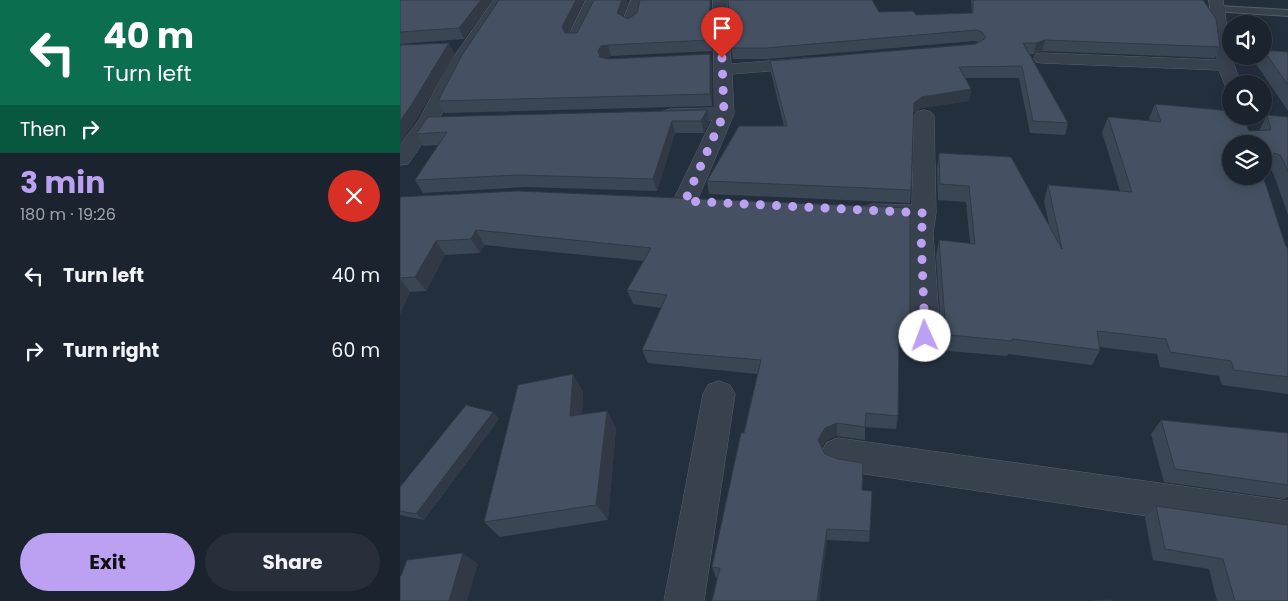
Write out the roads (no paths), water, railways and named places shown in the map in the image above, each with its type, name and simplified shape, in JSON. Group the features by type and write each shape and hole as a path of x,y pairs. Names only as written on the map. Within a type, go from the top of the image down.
{"street":[{"path":"400,159 437,120 440,95 469,46 500,0"},
{"path":"575,39 593,0"},
{"path":"630,23 638,0"},
{"path":"686,201 724,114 720,0"},
{"path":"1217,4 1222,32"},
{"path":"449,47 469,46"},
{"path":"704,58 723,64 820,62"},
{"path":"1042,58 1222,59"},
{"path":"654,115 724,114"},
{"path":"924,116 924,213 921,234 925,336"},
{"path":"854,210 924,213"},
{"path":"684,601 719,394"},
{"path":"838,454 1288,518"}],"lane":[{"path":"1217,4 1288,13"}]}
